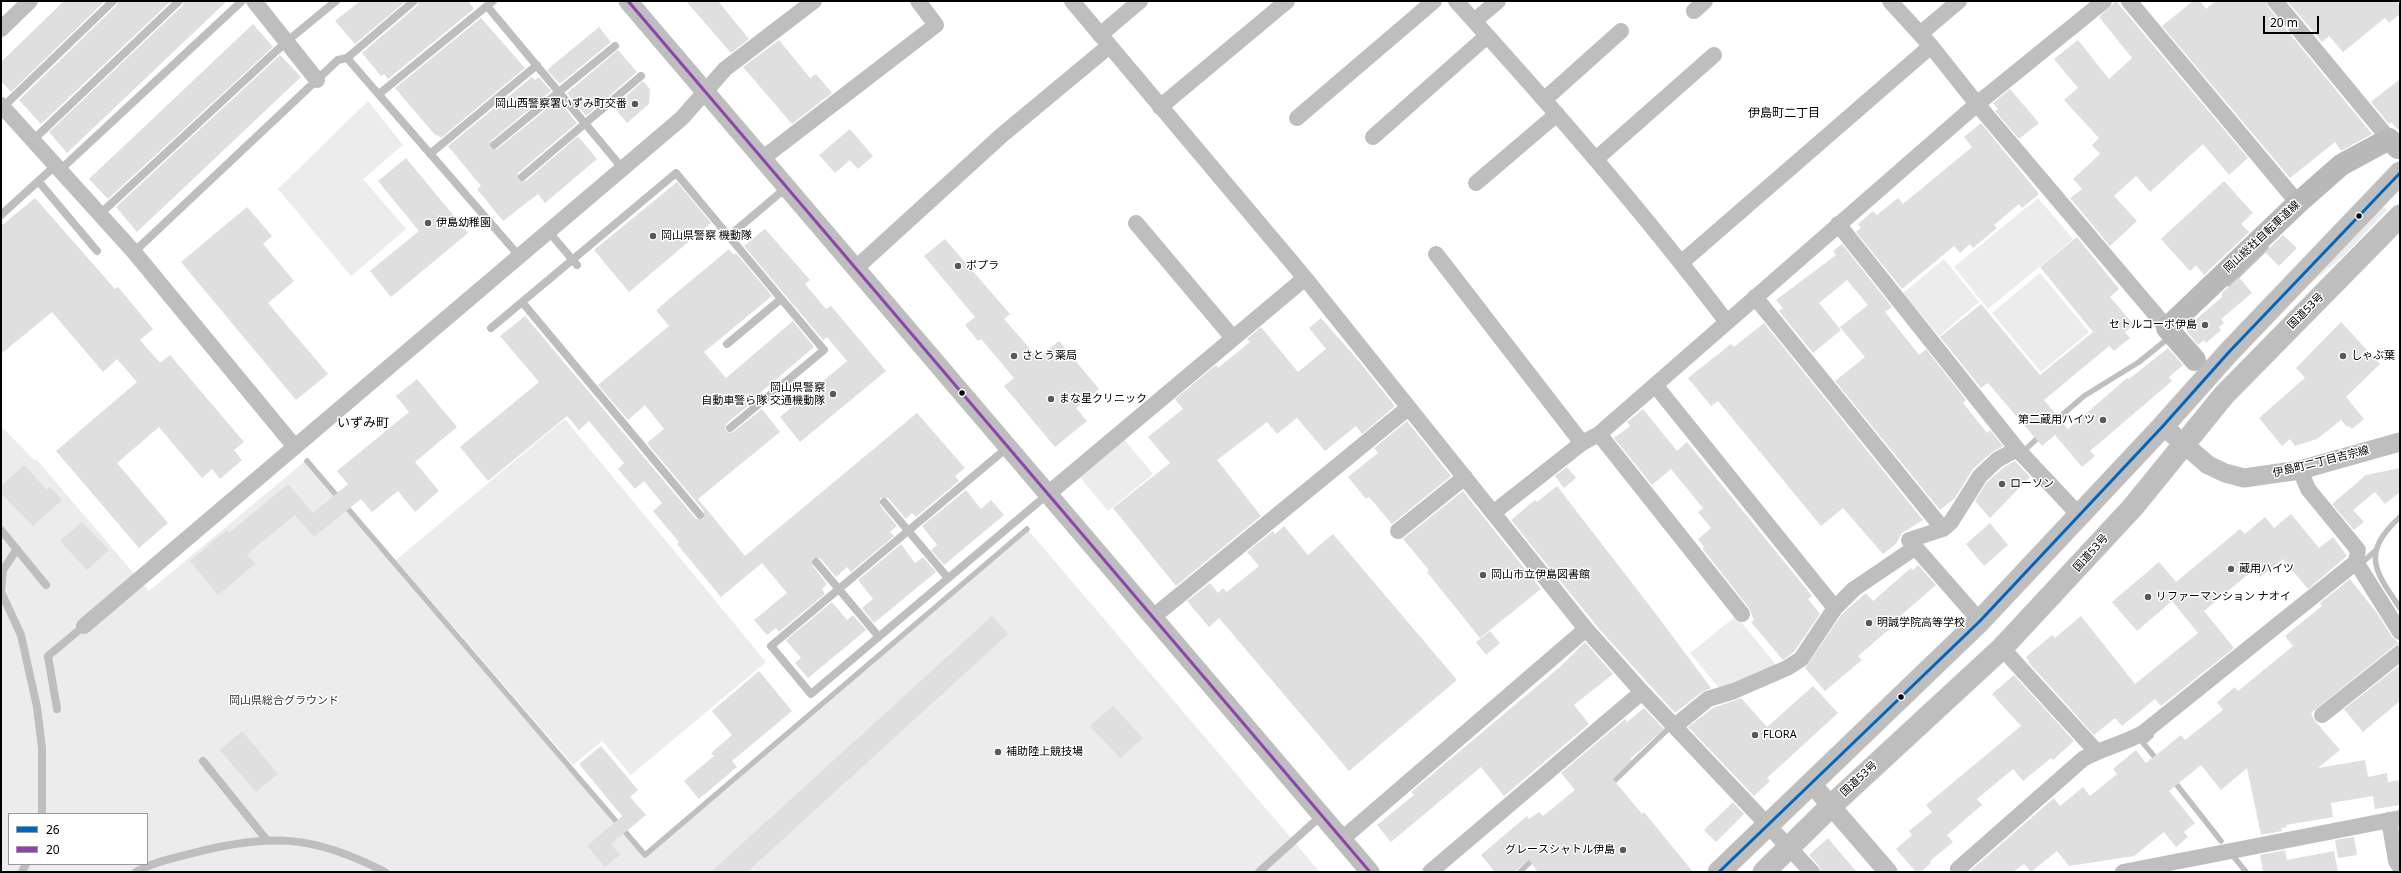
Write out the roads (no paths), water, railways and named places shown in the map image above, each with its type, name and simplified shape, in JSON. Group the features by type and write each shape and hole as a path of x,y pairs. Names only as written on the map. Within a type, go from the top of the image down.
{"highway":[{"name":"国道53号","path":"1719,872 1779,838 1822,796 1980,621 2163,426 2201,368 2400,174"},
{"name":"国道53号","path":"1764,872 1779,838 1822,796 2002,648 2133,507 2182,444 2224,395 2400,216"},
{"path":"1822,796 1970,662 2074,556 2107,535"},
{"path":"1746,872 1779,838"}],"main road":[{"name":"岡山総社自転車道線","path":"2167,328 2298,203 2342,165 2396,145"},
{"path":"2167,328 2201,368"}],"street":[{"path":"1,29 30,1"},
{"path":"252,1 317,80"},
{"path":"628,1 1370,872"},
{"path":"84,626 682,118 725,69 814,1"},
{"path":"763,158 936,26 918,1"},
{"path":"1072,1 1104,41 1305,278 1586,629 1642,692 1812,872"},
{"path":"856,268 1104,41 1140,1"},
{"path":"1160,107 1287,1"},
{"path":"1297,118 1434,1"},
{"path":"1456,1 1545,99 1596,159 1682,262 1726,321"},
{"path":"1474,21 1498,1"},
{"path":"1890,1 1931,46 1977,104 2167,328"},
{"path":"1920,34 1959,1"},
{"path":"1494,513 1582,442 1599,434 1726,321 1977,104 2104,1"},
{"path":"2129,1 2298,203"},
{"path":"2275,1 2396,145"},
{"path":"1545,99 1621,31"},
{"path":"1373,137 1487,36"},
{"path":"1682,262 1931,46"},
{"path":"1596,159 1714,55"},
{"path":"2,106 134,252 295,447"},
{"path":"1476,183 1557,114"},
{"path":"1136,223 1233,338"},
{"path":"1838,224 2017,449 2079,515"},
{"path":"1436,254 1582,442"},
{"path":"1049,494 1305,278"},
{"path":"1755,296 1943,529"},
{"path":"2201,368 2224,395"},
{"path":"1655,384 1835,608"},
{"path":"1153,617 1408,408"},
{"name":"伊島町二丁目吉宗線","path":"2163,426 2182,444 2208,464 2225,473 2244,478 2300,470 2400,442"},
{"path":"1599,434 1742,614"},
{"path":"1980,621 1909,540 1943,529 1951,522 1980,476 1997,460 2017,449"},
{"path":"2300,470 2308,489 2358,550 2356,562 2400,632"},
{"path":"1398,531 1465,477"},
{"path":"1675,726 1708,699 1734,691 1787,668 1801,658 1835,608 1871,576 1916,547"},
{"path":"1959,872 1958,869 2071,769 2096,751 2128,741 2143,734 2356,562"},
{"path":"1342,839 1586,629"},
{"path":"2002,648 2096,751"},
{"path":"2322,715 2400,653"},
{"path":"1430,872 1642,692"},
{"path":"1822,796 1888,872"},
{"path":"2122,872 2394,819 2396,861 2400,867"}],"lane":[{"path":"2,106 113,1"},
{"path":"33,140 179,1"},
{"path":"1,215 39,182 58,168 252,1"},
{"path":"100,214 286,42 336,1"},
{"path":"134,252 338,60 347,58 414,1"},
{"path":"379,94 490,4 536,65 623,169"},
{"path":"494,145 615,46"},
{"path":"347,58 520,257"},
{"path":"430,154 536,65"},
{"path":"522,177 641,76"},
{"path":"491,328 574,262 676,173 824,350 730,428"},
{"path":"39,182 96,251"},
{"path":"728,236 788,187"},
{"path":"549,232 574,262"},
{"path":"727,344 781,299"},
{"path":"522,302 700,515"},
{"path":"1008,446 771,646 811,694 878,636 1049,494"},
{"path":"884,502 948,578"},
{"path":"1,530 46,585"},
{"path":"17,549 4,570 1,592 20,635 37,707 42,748 42,813"},
{"path":"816,562 878,636"},
{"path":"57,709 48,656 84,626"},
{"path":"203,761 266,839"},
{"path":"1259,872 1322,815"},
{"path":"136,872 148,865 225,845 266,839 301,841 354,856 385,872"}],"waterway":[{"path":"2229,284 2266,248"},
{"path":"2054,422 2084,396 2139,362 2165,341"},
{"path":"2028,447 2041,435"},
{"path":"307,461 645,855 1027,529"},
{"path":"2400,517 2380,541 2376,552 2378,572 2400,608"},
{"path":"2363,562 2375,551"},
{"path":"1609,786 1667,730"},
{"path":"2151,736 2143,743 2159,762"},
{"path":"2173,780 2221,841"},
{"path":"1520,872 1535,857"},
{"path":"2234,857 2246,872"}],"place":[{"name":"岡山西警察署いずみ町交番","path":"635,104"},
{"name":"伊島幼稚園","path":"428,223"},
{"name":"岡山県警察 機動隊","path":"653,236"},
{"name":"ポプラ","path":"958,266"},
{"name":"セトルコーポ伊島","path":"2205,325"},
{"name":"さとう薬局","path":"1014,356"},
{"name":"しゃぶ葉","path":"2343,356"},
{"name":"岡山県警察 自動車警ら隊 交通機動隊","path":"833,394"},
{"name":"まな星クリニック","path":"1051,399"},
{"name":"第二蔵用ハイツ","path":"2103,420"},
{"name":"ローソン","path":"2002,484"},
{"name":"蔵用ハイツ","path":"2231,569"},
{"name":"岡山市立伊島図書館","path":"1483,575"},
{"name":"リファーマンション ナオイ","path":"2148,597"},
{"name":"明誠学院高等学校","path":"1869,623"},
{"name":"FLORA","path":"1755,735"},
{"name":"補助陸上競技場","path":"998,752"},
{"name":"グレースシャトル伊島","path":"1623,850"}],"district":[{"name":"伊島町二丁目","path":"1784,114"},
{"name":"いずみ町","path":"363,423"}],"park label":[{"name":"岡山県総合グラウンド","path":"284,701"}]}
